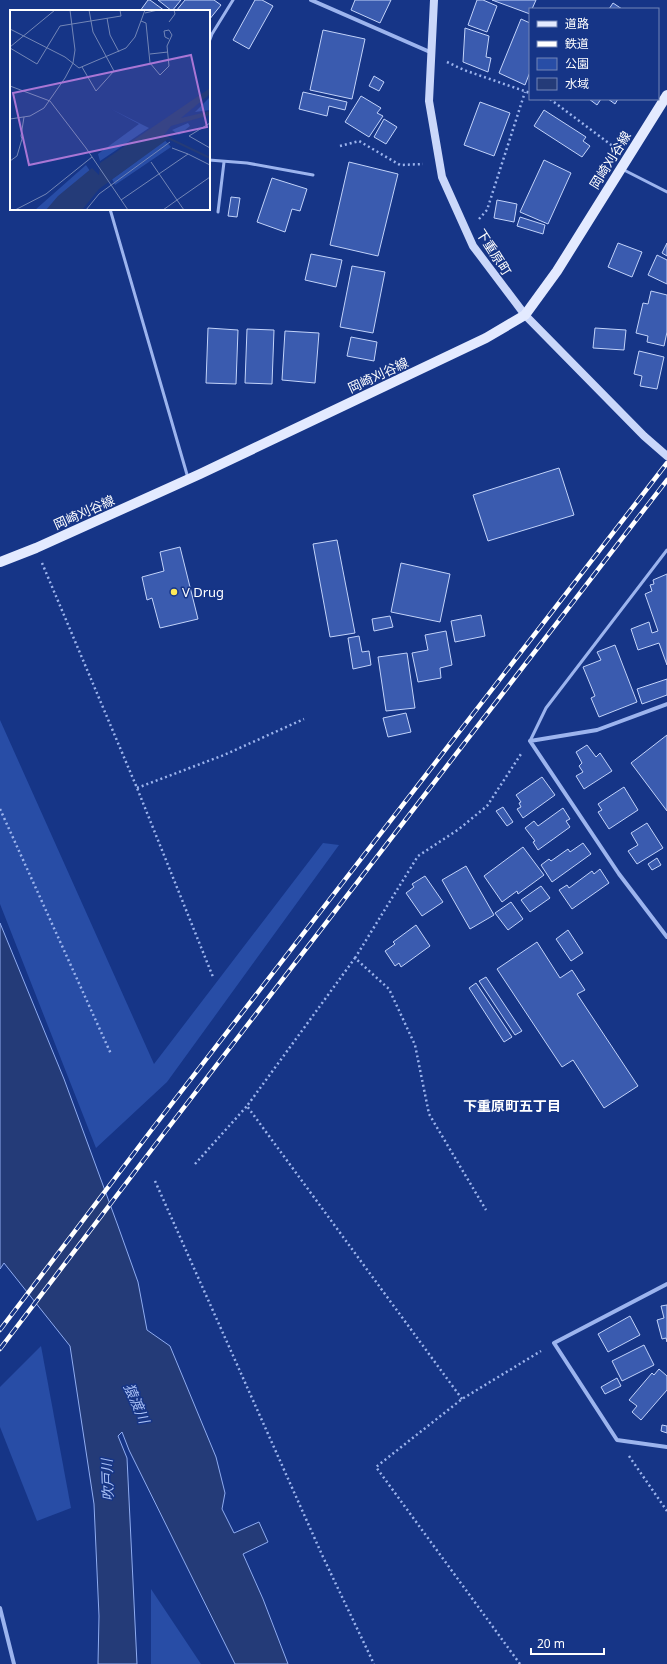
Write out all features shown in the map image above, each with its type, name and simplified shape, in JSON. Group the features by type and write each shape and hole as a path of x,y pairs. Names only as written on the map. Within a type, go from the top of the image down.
{"main road":[{"name":"岡崎刈谷線","path":"0,562 36,548 188,479 486,338 525,315 557,271 667,95"}],"street":[{"path":"311,0 430,53"},
{"name":"下重原町","path":"434,0 428,101 442,177 473,246 525,315 644,436 667,456"},
{"path":"667,704 597,730 530,741 619,874 667,937"},
{"path":"667,1284 554,1343 617,1440 667,1447"},
{"path":"0,1608 14,1664"}],"lane":[{"path":"210,39 233,0"},
{"path":"210,160 247,163 313,175"},
{"path":"218,212 224,162"},
{"path":"620,168 667,192"},
{"path":"110,210 188,479"},
{"path":"530,741 546,708 667,550"}],"path":[{"path":"430,53 464,70 529,93"},
{"path":"467,233 487,210 525,92"},
{"path":"551,100 627,157"},
{"path":"340,146 359,142 400,165 440,163"},
{"path":"36,548 137,788 213,977"},
{"path":"137,788 224,755 304,719"},
{"path":"195,1164 247,1106 355,958 418,856 459,829 487,806 530,741"},
{"path":"0,809 111,1054"},
{"path":"355,958 389,989 415,1045 429,1114 486,1210"},
{"path":"247,1106 462,1398"},
{"path":"155,1181 323,1557 374,1664"},
{"path":"520,1664 376,1467 462,1398 554,1343"},
{"path":"617,1440 667,1511"}],"green space":[{"path":"0,720 154,1064 323,843 339,845 167,1082 96,1148 0,904"},
{"path":"41,1346 71,1508 37,1521 0,1427 0,1387"},
{"path":"151,1589 201,1664 151,1664"}],"water":[{"path":"0,923 64,1079 118,1226 138,1282 147,1330 170,1346 216,1457 225,1493 222,1509 234,1533 259,1522 268,1542 243,1554 263,1599 288,1664 235,1664 129,1450 122,1432 118,1436 127,1458 137,1664 98,1664 99,1616 94,1504 70,1346 4,1263 0,1269"}],"building":[{"path":"148,0 150,0 164,10 141,10"},
{"path":"158,0 181,0 173,10"},
{"path":"185,0 214,0 221,5 210,19 210,10 177,10"},
{"path":"255,0 262,0 273,6 249,49 233,40"},
{"path":"355,0 391,0 380,23 351,10"},
{"path":"477,0 483,0 497,6 487,32 468,25"},
{"path":"492,0 536,0 532,8 529,8 529,14"},
{"path":"613,3 620,8 610,8"},
{"path":"521,19 529,23 529,75 525,85 499,73"},
{"path":"465,28 489,36 486,57 491,58 488,72 463,62"},
{"path":"323,30 365,39 352,99 310,90"},
{"path":"374,76 384,82 379,91 369,86"},
{"path":"303,92 347,102 345,110 329,106 327,116 299,109"},
{"path":"361,96 381,108 377,113 383,116 369,137 345,122"},
{"path":"590,100 600,100 597,105"},
{"path":"609,100 617,100 615,104"},
{"path":"480,102 510,113 494,156 464,145"},
{"path":"544,110 586,137 583,141 590,146 582,157 534,126"},
{"path":"384,119 397,127 386,144 374,137"},
{"path":"544,160 571,173 548,224 520,212"},
{"path":"349,162 398,174 378,256 330,245"},
{"path":"272,178 307,189 300,211 292,209 285,232 257,222"},
{"path":"231,197 240,198 237,217 228,216"},
{"path":"497,200 517,204 514,222 494,218"},
{"path":"520,217 545,225 543,234 517,226"},
{"path":"618,243 642,252 632,277 608,267"},
{"path":"667,243 667,256 662,253"},
{"path":"311,254 342,260 336,287 305,280"},
{"path":"657,255 667,260 667,284 648,275"},
{"path":"352,266 385,272 373,333 340,327"},
{"path":"651,291 667,295 667,332 664,346 647,342 648,336 636,333 643,303 648,304"},
{"path":"208,328 238,330 236,384 206,383"},
{"path":"595,328 626,330 624,350 593,348"},
{"path":"247,329 274,330 272,384 245,383"},
{"path":"285,331 319,333 315,383 282,380"},
{"path":"351,337 377,342 374,361 347,356"},
{"path":"639,351 664,357 657,389 640,386 642,376 634,374"},
{"path":"559,468 574,515 488,541 473,495"},
{"path":"337,540 355,633 330,637 313,544"},
{"path":"180,547 198,619 160,628 152,598 147,600 142,577 164,571 160,552"},
{"path":"401,563 450,574 440,622 391,612"},
{"path":"667,574 667,665 659,643 638,650 631,629 649,622 652,633 658,631 645,594 652,591 650,585 654,584 653,580"},
{"path":"481,615 485,636 455,642 451,621"},
{"path":"390,616 393,627 374,631 372,619"},
{"path":"446,631 452,665 440,668 441,678 418,682 412,653 428,650 425,635"},
{"path":"359,636 362,652 369,651 371,665 353,669 348,638"},
{"path":"615,645 637,702 599,717 591,698 595,696 583,667 601,660 597,652"},
{"path":"407,653 415,708 386,711 378,657"},
{"path":"667,679 667,695 642,704 637,689"},
{"path":"406,713 411,732 388,737 383,718"},
{"path":"667,735 667,811 631,763"},
{"path":"587,745 596,757 600,753 612,771 584,789 576,776 583,772 579,766 582,763 576,752"},
{"path":"542,777 555,795 523,818 517,809 521,807 519,803 521,802 516,795"},
{"path":"624,787 638,810 609,829 598,812 602,810 598,804"},
{"path":"503,807 513,822 507,826 496,811"},
{"path":"563,808 570,819 566,821 570,827 538,850 533,842 535,841 525,828 534,821 538,826"},
{"path":"647,823 663,848 637,864 628,851 638,845 631,833"},
{"path":"583,843 591,854 552,882 541,865 549,859 551,861 568,849 570,852"},
{"path":"523,847 544,875 518,894 517,891 502,902 484,876"},
{"path":"657,858 661,865 652,870 648,864"},
{"path":"466,866 494,915 470,929 442,880"},
{"path":"600,869 609,883 572,909 559,890 567,885 569,888 592,871 594,874"},
{"path":"425,876 443,902 422,916 406,893 414,887 412,884"},
{"path":"541,886 550,898 530,912 521,900"},
{"path":"511,902 523,919 508,930 495,913"},
{"path":"416,925 430,946 401,967 399,963 395,966 385,951 395,944 393,942"},
{"path":"568,930 583,953 571,961 556,939"},
{"path":"537,942 560,978 572,970 585,990 577,994 638,1086 604,1108 573,1060 562,1067 497,969"},
{"path":"486,977 522,1031 515,1035 479,981"},
{"path":"476,983 512,1037 504,1042 469,988"},
{"path":"667,1305 667,1342 666,1338 662,1339 657,1320 664,1318 661,1306"},
{"path":"630,1316 640,1335 608,1352 598,1334"},
{"path":"644,1345 654,1365 622,1381 612,1361"},
{"path":"659,1369 667,1376 667,1390 641,1420 632,1412 637,1406 629,1400 652,1373 654,1375"},
{"path":"617,1378 621,1386 605,1394 601,1387"},
{"path":"662,1425 667,1426 667,1433 661,1431"}],"railway":[{"path":"0,1330 153,1128 667,463"},
{"path":"0,1349 667,480"}],"place":[{"name":"V Drug","path":"174,592"}],"district":[{"name":"下重原町五丁目","path":"512,1105"}],"water label":[{"name":"猿渡川","path":"137,1403"},
{"name":"吹戸川","path":"107,1480"}]}
